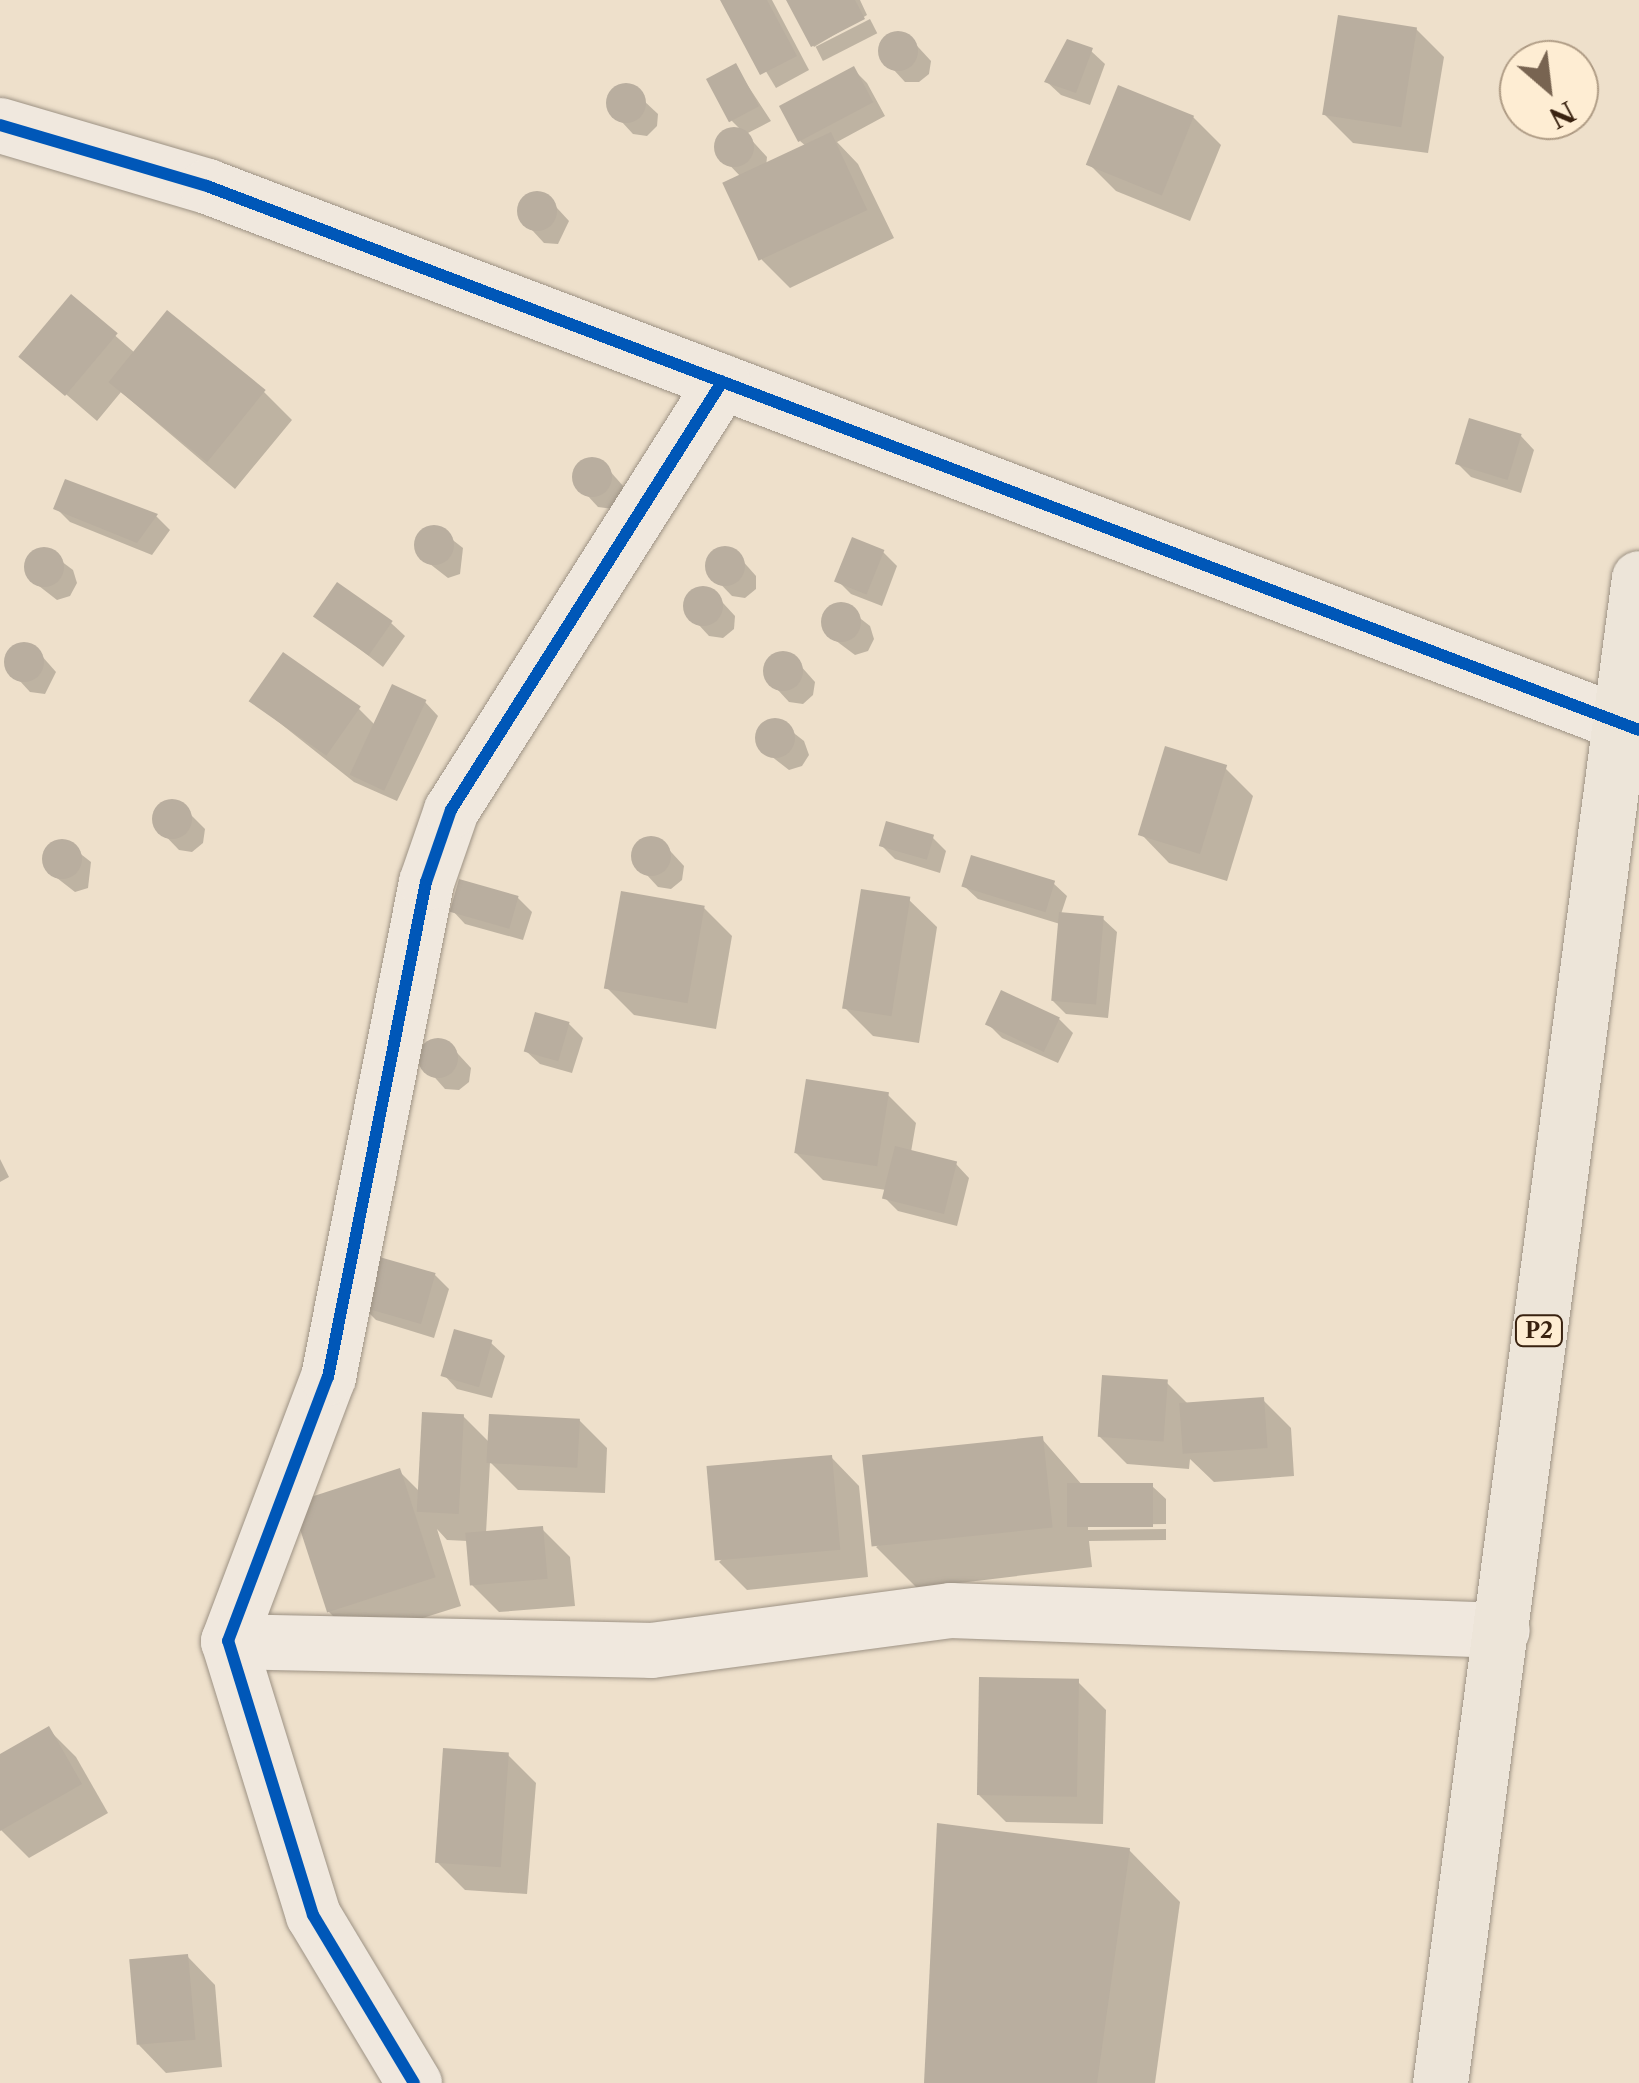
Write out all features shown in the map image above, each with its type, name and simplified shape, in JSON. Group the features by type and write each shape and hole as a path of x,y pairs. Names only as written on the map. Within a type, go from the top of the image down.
{"main road":[{"name":"P2","path":"1440,2083 1627,726 1639,578"}],"street":[{"path":"0,125 207,186 1627,726"},
{"path":"414,2083 313,1915 228,1641 328,1377 426,882 451,810 722,382"},
{"path":"228,1641 651,1650 950,1610 1502,1630"}],"building":[{"path":"720,0 767,0 797,56 760,75"},
{"path":"786,0 855,0 865,19 811,47"},
{"path":"1338,15 1417,28 1401,127 1322,115"},
{"path":"898,31 912,37 918,51 912,65 898,71 884,65 878,51 884,37"},
{"path":"1067,39 1093,48 1076,93 1044,82"},
{"path":"736,63 759,106 729,122 706,79"},
{"path":"854,66 873,102 798,142 779,106"},
{"path":"626,83 640,89 646,103 640,117 626,123 612,117 606,103 612,89"},
{"path":"1118,85 1194,116 1162,195 1086,165"},
{"path":"734,127 748,133 754,147 748,161 734,167 720,161 714,147 720,133"},
{"path":"831,132 867,210 759,261 722,183"},
{"path":"537,191 551,197 557,211 551,225 537,231 523,225 517,211 523,197"},
{"path":"71,294 118,333 65,396 18,357"},
{"path":"167,310 266,390 207,462 108,382"},
{"path":"1469,418 1522,434 1508,480 1455,464"},
{"path":"592,457 606,463 612,477 606,491 592,497 578,491 572,477 578,463"},
{"path":"65,479 158,514 137,543 53,509"},
{"path":"434,525 448,531 454,545 448,559 434,565 420,559 414,545 420,531"},
{"path":"852,537 884,550 866,595 834,582"},
{"path":"725,546 739,552 745,566 739,580 725,586 711,580 705,566 711,552"},
{"path":"44,547 58,553 64,567 58,581 44,587 30,581 24,567 30,553"},
{"path":"337,582 393,621 369,655 313,616"},
{"path":"703,586 717,592 723,606 717,620 703,626 689,620 683,606 689,592"},
{"path":"841,602 855,608 861,622 855,636 841,642 827,636 821,622 827,608"},
{"path":"24,642 38,648 44,662 38,676 24,682 10,676 4,662 10,648"},
{"path":"783,651 797,657 803,671 797,685 783,691 769,685 763,671 769,657"},
{"path":"283,652 361,706 326,756 249,701"},
{"path":"392,684 426,700 384,791 350,775"},
{"path":"775,718 789,724 795,738 789,752 775,758 761,752 755,738 761,724"},
{"path":"1165,746 1227,765 1200,854 1138,835"},
{"path":"172,799 186,805 192,819 186,833 172,839 158,833 152,819 158,805"},
{"path":"886,821 934,835 927,860 879,846"},
{"path":"651,836 665,842 671,856 665,870 651,876 637,870 631,856 637,842"},
{"path":"62,839 76,845 82,859 76,873 62,879 48,873 42,859 48,845"},
{"path":"971,855 1055,881 1046,912 961,887"},
{"path":"459,879 519,896 509,929 450,912"},
{"path":"861,889 910,897 891,1016 842,1009"},
{"path":"621,891 705,906 688,1003 604,988"},
{"path":"1059,912 1104,916 1096,1005 1051,1001"},
{"path":"1001,990 1060,1017 1044,1052 985,1024"},
{"path":"535,1012 570,1022 558,1061 524,1051"},
{"path":"438,1038 452,1044 458,1058 452,1072 438,1078 424,1072 418,1058 424,1044"},
{"path":"806,1079 889,1092 877,1166 794,1153"},
{"path":"895,1146 957,1161 944,1214 882,1198"},
{"path":"376,1256 436,1273 421,1324 361,1307"},
{"path":"454,1329 492,1340 479,1387 440,1376"},
{"path":"1102,1375 1168,1380 1164,1441 1098,1437"},
{"path":"1264,1397 1268,1448 1183,1454 1179,1403"},
{"path":"422,1412 464,1414 459,1514 417,1512"},
{"path":"489,1414 580,1419 577,1468 486,1463"},
{"path":"1043,1436 1053,1527 872,1547 862,1455"},
{"path":"832,1455 840,1550 715,1561 706,1466"},
{"path":"400,1468 436,1577 327,1613 292,1503"},
{"path":"1067,1483 1153,1483 1153,1527 1067,1527"},
{"path":"543,1526 548,1579 470,1586 465,1533"},
{"path":"979,1677 1079,1679 1077,1797 977,1795"},
{"path":"49,1726 82,1784 0,1831 0,1754"},
{"path":"443,1748 509,1753 501,1867 435,1863"},
{"path":"937,1823 1130,1848 1097,2083 924,2083"},
{"path":"188,1954 195,2040 137,2045 129,1959"}],"cycle path":[{"path":"0,125 207,186 1639,730"},
{"path":"414,2083 313,1915 228,1641 328,1377 426,882 451,810 722,382"}]}
